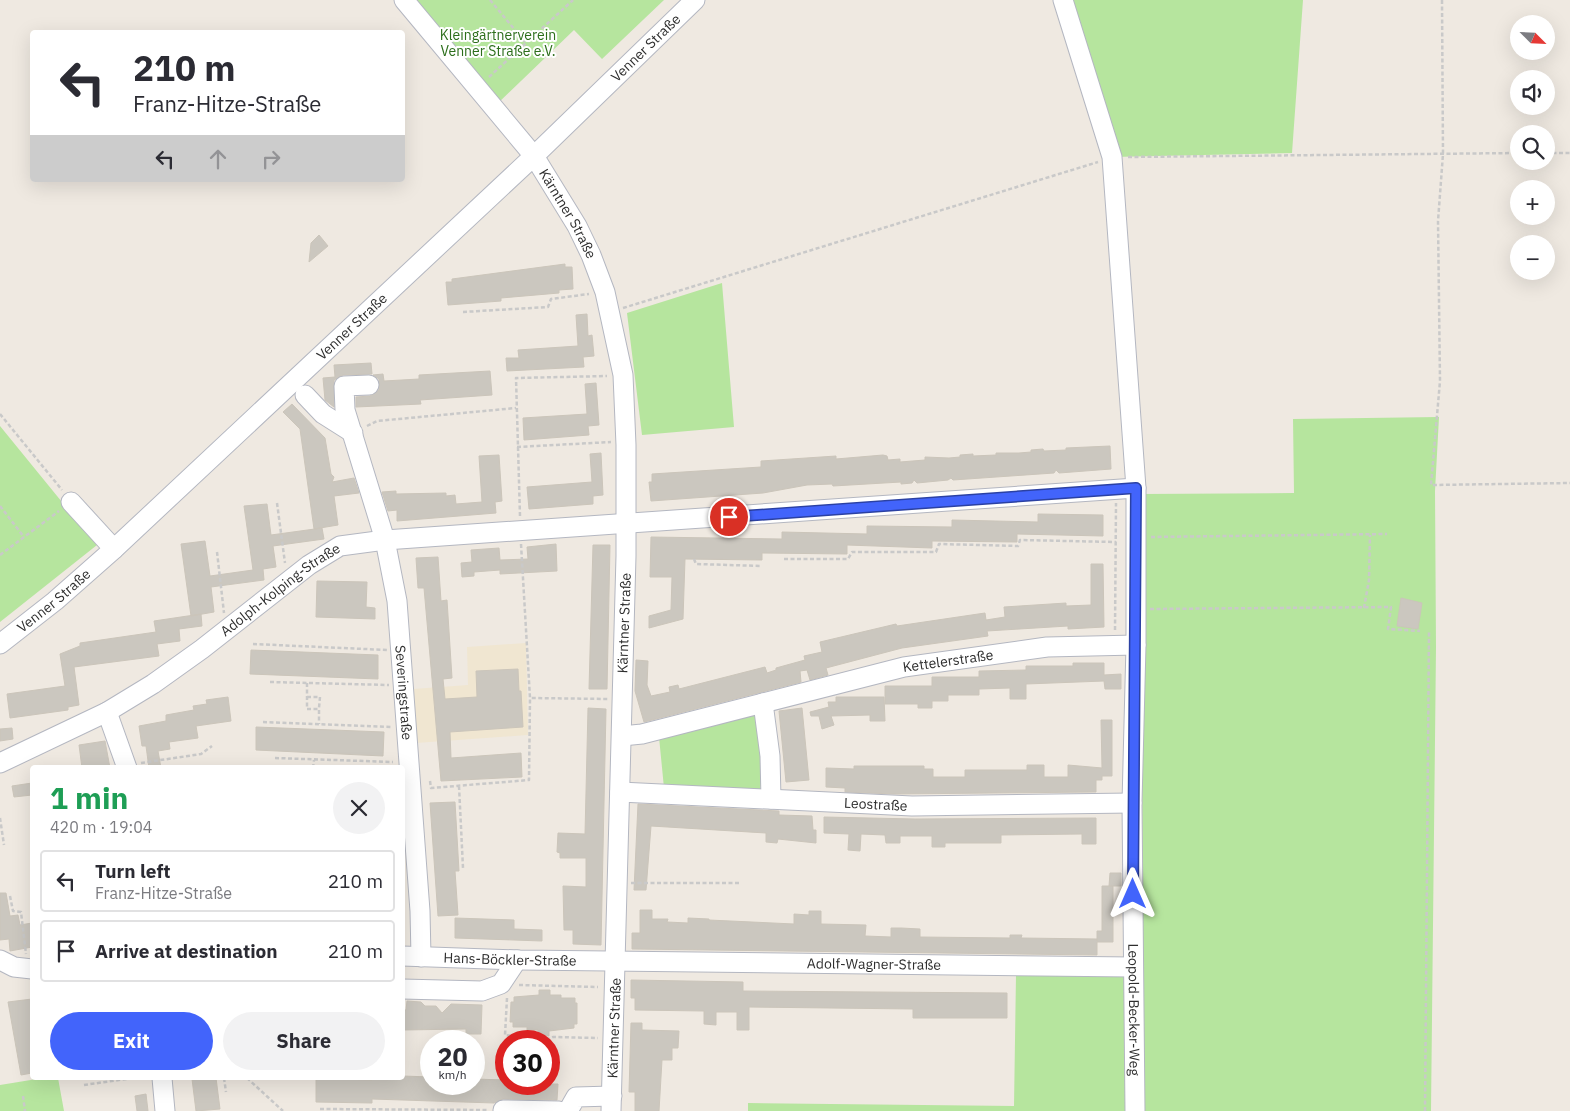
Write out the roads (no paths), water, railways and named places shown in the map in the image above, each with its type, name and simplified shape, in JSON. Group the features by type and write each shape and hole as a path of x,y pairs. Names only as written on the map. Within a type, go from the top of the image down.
{"street":[{"name":"Kärntner Straße","path":"404,0 534,156 577,226 591,255 605,292 623,375 626,441 626,524 619,883 611,1104"},
{"name":"Venner Straße","path":"0,644 55,601 114,549 534,156 695,0"},
{"name":"Leopold-Becker-Weg","path":"1063,0 1112,157 1136,488 1136,645 1132,802 1136,1111"},
{"name":"Severingstraße","path":"369,385 344,386 345,410 385,540 397,601 420,911 412,957"},
{"path":"305,395 322,414 353,432"},
{"name":"Adolph-Kolping-Straße","path":"0,763 107,712 153,684 227,630 309,565 340,546 385,540 1136,488"},
{"path":"71,502 114,549"},
{"name":"Kettelerstraße","path":"622,736 642,734 904,667 1047,647 1136,645"},
{"path":"762,703 771,763 771,799"},
{"path":"107,712 127,765"},
{"name":"Leostraße","path":"620,792 912,806 1132,802"},
{"name":"Hans-Böckler-Straße","path":"412,957 616,960"},
{"path":"405,989 482,991 504,984 517,960"},
{"name":"Adolf-Wagner-Straße","path":"616,960 1134,967"},
{"path":"1,962 14,967 30,968"},
{"path":"162,1080 165,1111"},
{"path":"568,1111 576,1097 611,1104"},
{"path":"503,1110 559,1111"}],"park label":[{"name":"Kleingärtnerverein Venner Straße e.V.","path":"498,43"}]}
